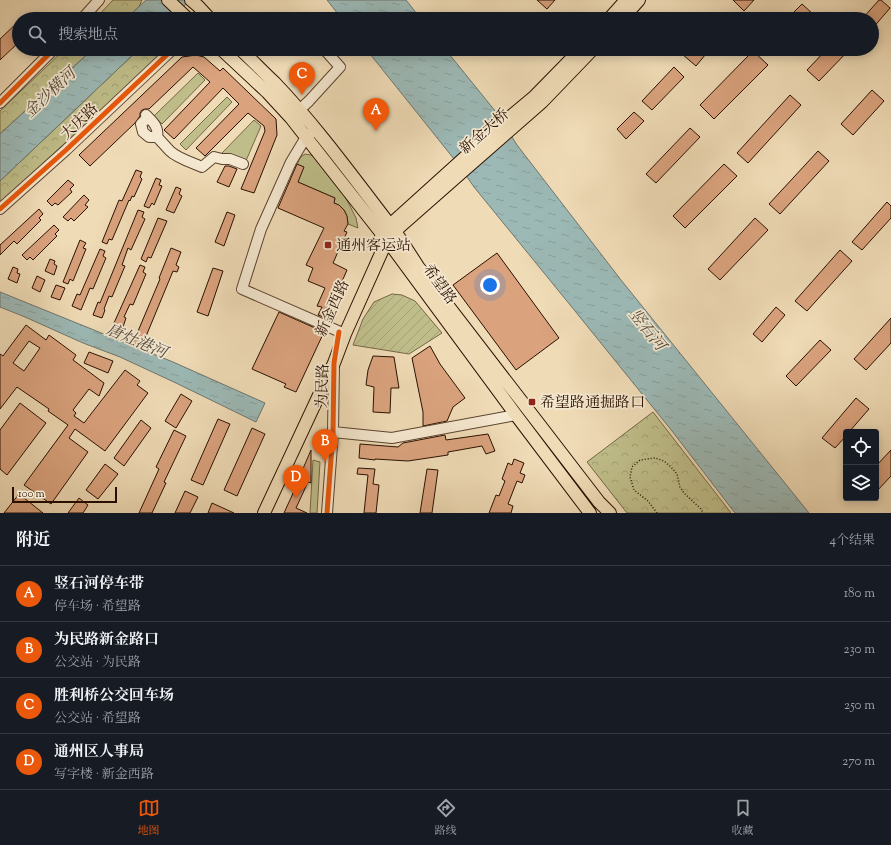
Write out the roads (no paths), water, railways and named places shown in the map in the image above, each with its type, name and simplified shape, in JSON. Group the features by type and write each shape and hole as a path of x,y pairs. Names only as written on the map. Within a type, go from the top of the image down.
{"main road":[{"path":"168,0 181,12"},
{"path":"615,12 626,0"},
{"path":"628,12 639,0"},
{"path":"194,3 202,12"},
{"name":"希望路","path":"228,56 267,92 295,114"},
{"name":"希望路","path":"247,56 275,84 295,114 388,233 516,415 589,512"},
{"path":"538,99 575,56"},
{"path":"538,99 586,56"},
{"name":"新金大桥","path":"444,181 538,99"},
{"name":"新金西路","path":"255,513 342,333 388,233 444,181"},
{"name":"希望路","path":"388,233 419,268 599,502 610,513"},
{"name":"新金西路","path":"264,513 334,363 342,333"},
{"path":"589,512 599,502"}],"street":[{"path":"88,12 99,0"},
{"path":"0,104 47,56"},
{"name":"大庆路","path":"0,210 166,56"},
{"path":"295,114 340,67 330,56"},
{"path":"157,137 158,132 155,124 147,116 141,124 142,132 148,137 157,137 171,152 182,158 202,167 214,158 230,159 243,164"},
{"path":"310,133 291,162 260,229 242,289 342,333"},
{"name":"为民路","path":"327,513 333,432 334,363"},
{"path":"333,432 392,438 516,415"}],"water":[{"path":"146,0 190,0 178,12 133,12"},
{"path":"327,0 406,0 415,12 336,12"},
{"name":"金沙横河","path":"85,56 132,56 0,181 0,134"},
{"name":"竖石河","path":"372,56 451,56 496,112 517,145 621,280 809,513 735,513 672,431 474,187 458,164"},
{"path":"0,292 173,362 265,403 256,422 120,357 83,343 0,307"}],"place":[{"name":"胜利桥公交回车场","path":"302,95"},
{"name":"竖石河停车带","path":"376,131"},
{"name":"通州客运站","path":"328,245"},
{"name":"希望路通掘路口","path":"532,402"},
{"name":"为民路新金路口","path":"325,462"},
{"name":"通州区人事局","path":"296,498"}],"water label":[{"name":"唐灶港河","path":"137,340"}]}
